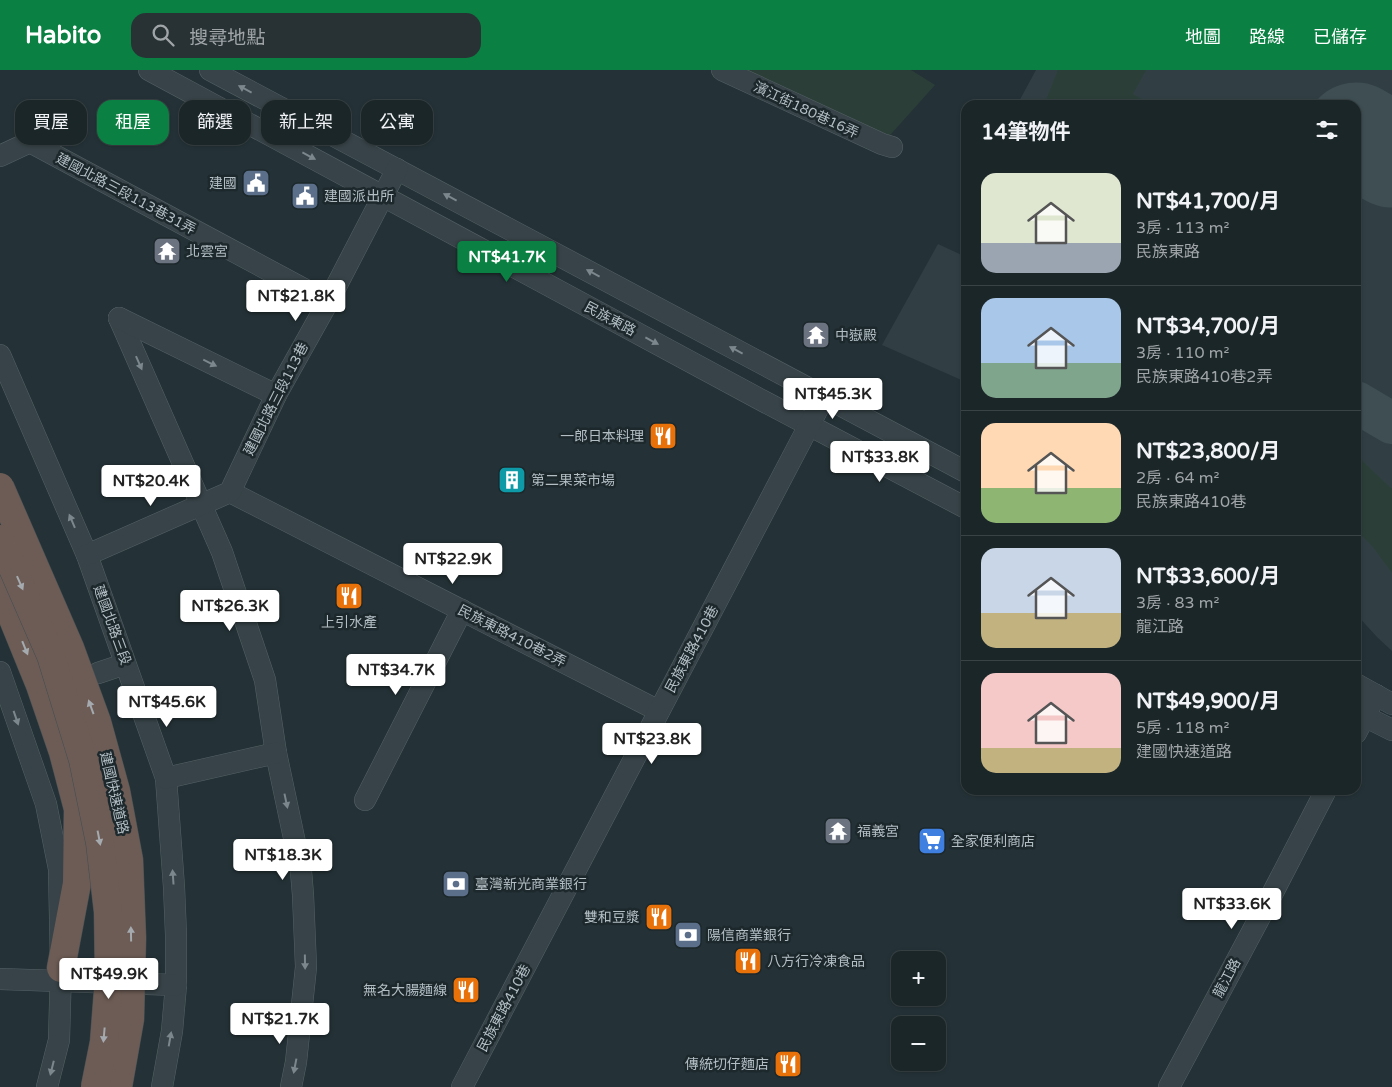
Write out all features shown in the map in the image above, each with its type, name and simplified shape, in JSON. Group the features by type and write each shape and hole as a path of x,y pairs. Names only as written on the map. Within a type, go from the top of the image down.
{"highway":[{"name":"建國快速道路","path":"0,487 70,648 97,722 116,791 129,860 132,938 130,1019 118,1087"},
{"name":"建國快速道路","path":"0,539 52,656 83,760 100,843 108,912 109,977 104,1042 95,1087"},
{"path":"0,587 40,685 64,752 78,809 77,883 61,974"}],"street":[{"name":"民族東路","path":"149,70 261,130"},
{"path":"210,70 267,100"},
{"name":"濱江街180巷16弄","path":"722,70 892,148"},
{"name":"建國北路三段113巷31弄","path":"0,156 30,142 328,302"},
{"name":"民族東路","path":"288,145 961,505"},
{"path":"351,145 961,469"},
{"name":"建國北路三段113巷","path":"230,492 276,395 328,302 397,169"},
{"path":"276,395 119,318 222,552 265,680 276,754 301,871 306,967 296,1062 291,1087"},
{"name":"建國北路三段","path":"0,355 87,555 166,778 176,916 176,984 172,1031 162,1087"},
{"name":"民族東路410巷","path":"462,1087 824,397"},
{"path":"87,555 230,492"},
{"name":"民族東路410巷2弄","path":"230,492 659,711"},
{"path":"365,800 462,610"},
{"path":"98,673 125,664"},
{"path":"0,672 46,804 60,869 61,974 59,1040 47,1087"},
{"path":"1361,687 1384,700 1361,718"},
{"path":"1361,721 1392,730"},
{"path":"166,778 276,754"},
{"name":"龍江路","path":"1169,1087 1323,795"},
{"path":"0,979 61,974 176,984"}],"shaded area":[{"path":"1036,70 1392,70 1392,651 1361,619 1361,100 1020,100"},
{"path":"938,244 961,255 961,380 882,345"}],"green space":[{"path":"724,70 911,70 935,85 882,144"},
{"path":"1058,70 1146,70 1133,94 1143,100 1046,100"},
{"path":"1361,460 1392,489 1392,573 1373,547 1361,535"}],"taxiway":[{"path":"1361,405 1392,423"}],"runway":[{"path":"1361,138 1392,155"}],"place":[{"name":"建國","path":"256,183"},
{"name":"建國派出所","path":"305,196"},
{"name":"北雲宮","path":"167,251"},
{"name":"中嶽殿","path":"816,335"},
{"name":"一郎日本料理","path":"663,436"},
{"name":"第二果菜市場","path":"512,480"},
{"name":"上引水產","path":"349,596"},
{"name":"福義宮","path":"838,831"},
{"name":"全家便利商店","path":"932,841"},
{"name":"臺灣新光商業銀行","path":"456,884"},
{"name":"雙和豆漿","path":"659,917"},
{"name":"陽信商業銀行","path":"688,935"},
{"name":"八方行冷凍食品","path":"748,961"},
{"name":"無名大腸麵線","path":"466,990"},
{"name":"傳統切仔麵店","path":"788,1064"}]}
